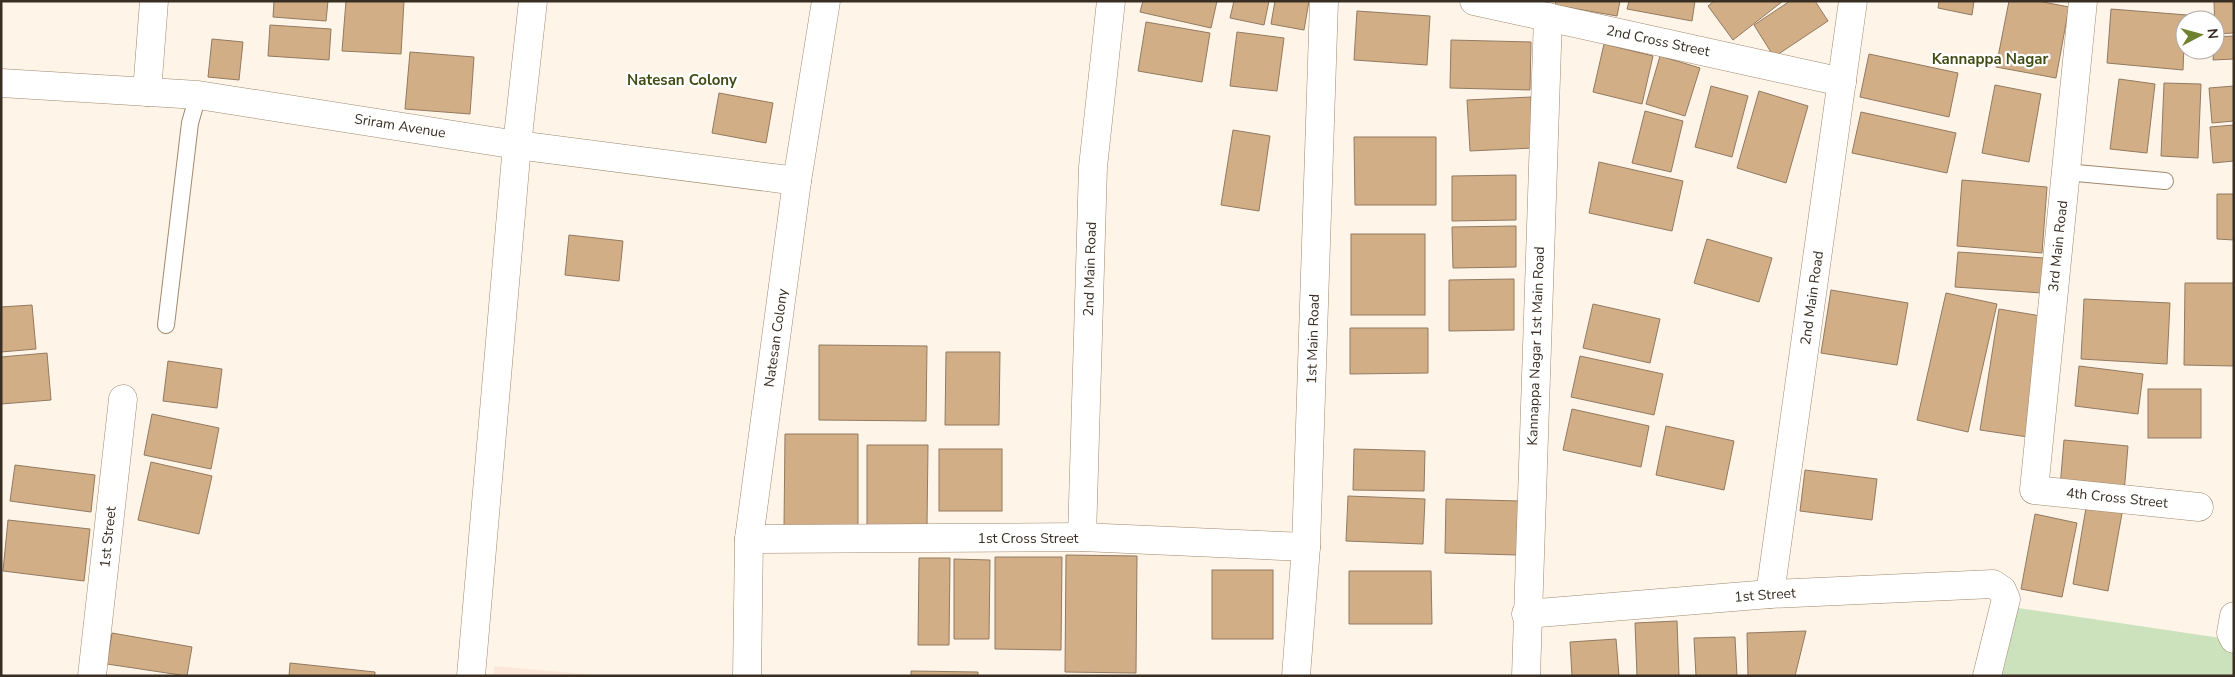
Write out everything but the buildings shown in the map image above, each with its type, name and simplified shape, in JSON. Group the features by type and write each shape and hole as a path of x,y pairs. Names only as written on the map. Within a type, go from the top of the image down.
{"street":[{"path":"147,92 154,1"},
{"path":"471,676 517,144 533,1"},
{"name":"Natesan Colony","path":"747,676 749,539 797,181 826,1"},
{"name":"2nd Main Road","path":"1082,537 1093,167 1111,1"},
{"name":"1st Main Road","path":"1296,676 1306,547 1324,1"},
{"name":"2nd Cross Street","path":"1474,1 1842,82"},
{"name":"2nd Main Road","path":"1770,594 1853,1"},
{"name":"3rd Main Road","path":"2034,490 2065,172 2084,1"},
{"name":"Kannappa Nagar 1st Main Road","path":"1526,676 1526,614 1548,17"},
{"name":"Sriram Avenue","path":"1,83 198,95 517,144 797,181"},
{"name":"1st Street","path":"92,676 123,399"},
{"name":"4th Cross Street","path":"2034,490 2199,506"},
{"name":"1st Cross Street","path":"749,539 1082,537 1306,547"},
{"name":"1st Street","path":"1526,614 1770,594 1993,584 2002,590 2006,599 1987,676"},
{"path":"2234,616 2231,633 2234,639"}],"lane":[{"path":"166,325 190,123 198,95"},
{"path":"2065,172 2165,181"}],"shaded area":[{"path":"494,666 607,676 494,676"}],"green space":[{"path":"2018,608 2234,640 2234,676 2002,676"}],"district":[{"name":"Kannappa Nagar","path":"1990,59"},
{"name":"Natesan Colony","path":"682,80"}]}
